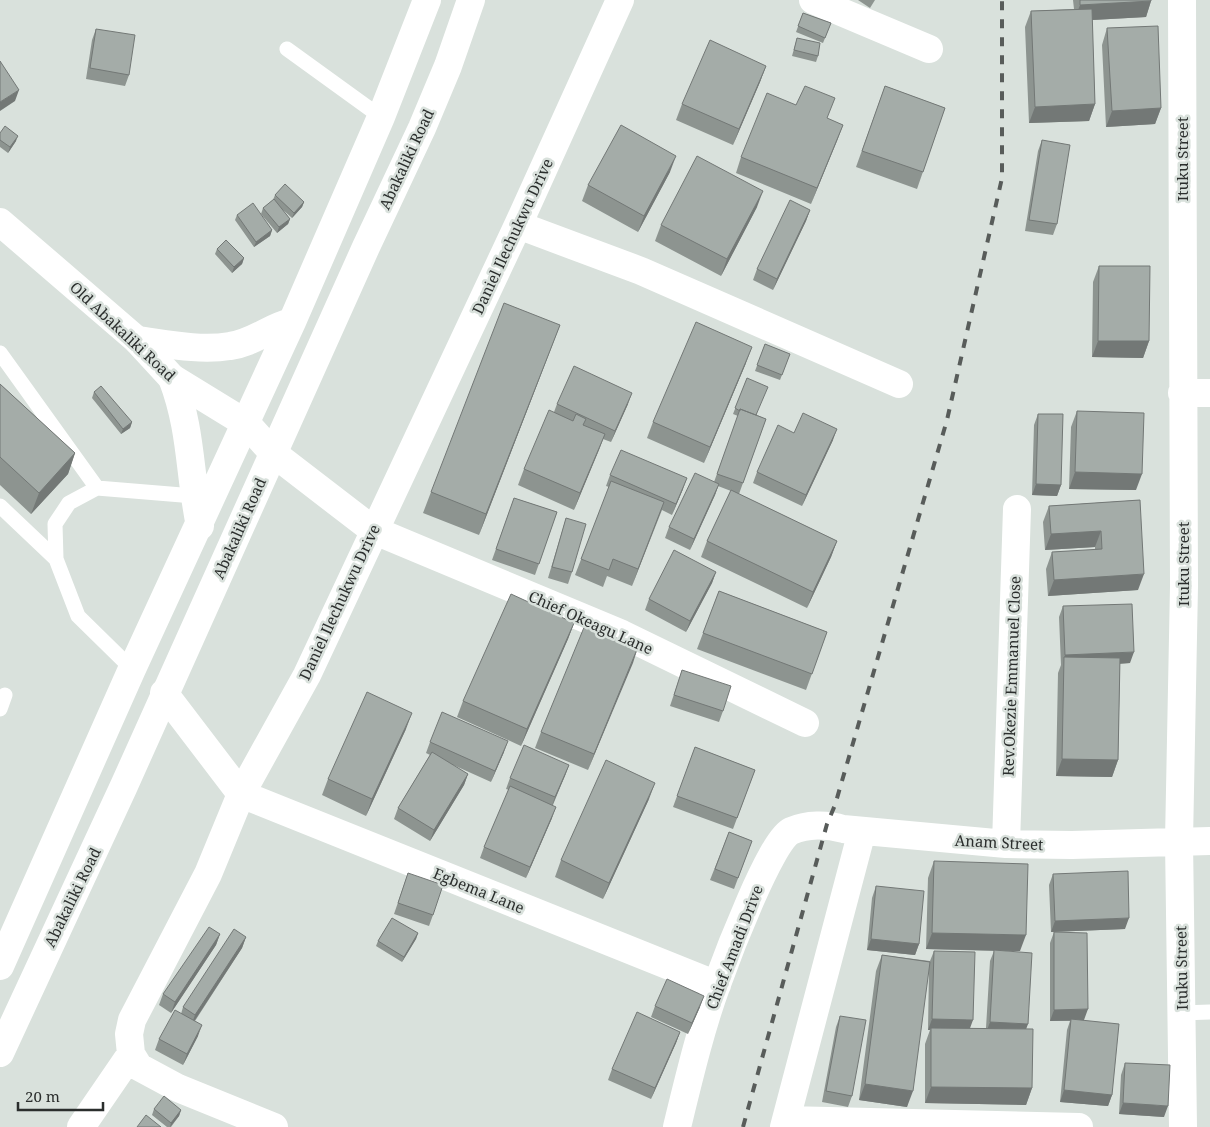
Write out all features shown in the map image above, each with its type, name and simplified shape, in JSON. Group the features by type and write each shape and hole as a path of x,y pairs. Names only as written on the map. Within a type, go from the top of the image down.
{"main road":[{"path":"0,966 132,669 247,424 381,117 427,0"},
{"name":"Abakaliki Road","path":"0,1053 124,788 164,693 422,128 448,66 471,0"},
{"name":"Daniel Ilechukwu Drive","path":"131,1054 129,1034 132,1020 208,874 241,794 307,675 373,530 518,225 620,0"},
{"path":"813,0 929,49"},
{"name":"Ituku Street","path":"1182,0 1184,586 1179,841 1182,1127"},
{"name":"Old Abakaliki Road","path":"0,222 137,340 172,378 247,424 273,453"},
{"path":"518,225 641,271 899,384"},
{"path":"137,340 183,346 231,346 258,336 275,326 292,322"},
{"path":"172,378 186,420 193,467 194,496 200,526"},
{"path":"1182,393 1210,393"},
{"name":"Chief Okeagu Lane","path":"273,453 373,530 622,634 805,722"},
{"name":"Rev.Okezie Emmanuel Close","path":"1006,844 1017,509"},
{"path":"164,693 241,794"},
{"name":"Egbema Lane","path":"241,794 716,985"},
{"name":"Anam Street","path":"790,831 827,824 843,829 1006,844 1072,846 1210,841"},
{"name":"Chief Amadi Drive","path":"677,1127 716,985 759,881 778,844 790,831"},
{"path":"862,831 785,1123 1079,1127"},
{"path":"81,1127 131,1054 139,1067 178,1088 274,1127"}],"lane":[{"path":"287,49 381,117"},
{"path":"0,353 97,488"},
{"path":"132,669 78,616 56,559 55,524 69,503 97,488 194,496"},
{"path":"0,506 56,559"},
{"path":"1181,1013 1210,1012"}],"building":[{"path":"1080,0 1151,0 1151,1 1080,5"},
{"path":"1092,9 1095,104 1035,107 1031,11"},
{"path":"803,13 831,23 825,38 798,26"},
{"path":"1158,26 1161,108 1112,111 1107,28"},
{"path":"96,29 135,35 129,75 90,68"},
{"path":"797,38 820,43 818,56 794,50"},
{"path":"710,40 766,66 739,129 682,104"},
{"path":"0,61 19,90 0,102"},
{"path":"805,86 835,98 827,118 843,125 817,188 741,157 767,93 796,105"},
{"path":"885,86 945,108 923,172 862,151"},
{"path":"621,125 676,156 644,216 588,185"},
{"path":"5,126 18,136 10,147 0,140 0,133"},
{"path":"1042,140 1070,145 1057,224 1029,220"},
{"path":"697,156 763,191 727,259 661,225"},
{"path":"285,184 304,202 294,213 275,195"},
{"path":"274,199 290,219 279,227 263,208"},
{"path":"790,200 810,210 777,279 757,269"},
{"path":"253,203 272,230 256,242 237,215"},
{"path":"226,240 244,258 234,267 217,249"},
{"path":"1099,266 1150,266 1149,341 1098,341"},
{"path":"504,303 560,325 486,514 431,492"},
{"path":"696,322 752,347 710,447 653,422"},
{"path":"765,344 790,354 782,375 757,365"},
{"path":"574,366 632,393 615,431 557,404"},
{"path":"747,378 768,387 756,415 735,408"},
{"path":"0,384 75,453 39,493 0,457"},
{"path":"101,386 132,422 123,429 94,392"},
{"path":"740,409 766,419 743,483 717,474"},
{"path":"549,410 573,421 576,414 586,419 583,425 605,434 580,493 524,469"},
{"path":"1077,411 1144,413 1142,474 1075,472"},
{"path":"803,413 837,429 806,495 757,472 778,425 794,433"},
{"path":"1038,414 1063,414 1061,485 1036,484"},
{"path":"621,450 687,478 676,504 610,475"},
{"path":"695,473 719,484 694,539 669,527"},
{"path":"611,481 664,502 638,569 613,559 609,570 581,559"},
{"path":"731,490 837,541 813,592 707,541"},
{"path":"514,498 557,512 539,564 496,549"},
{"path":"1140,500 1144,574 1054,580 1052,552 1102,549 1101,531 1051,534 1049,506"},
{"path":"566,518 586,524 572,572 552,567"},
{"path":"674,550 716,572 690,621 649,599"},
{"path":"719,591 827,632 812,674 703,633"},
{"path":"511,594 574,623 527,729 463,701"},
{"path":"1132,604 1134,652 1065,655 1063,606"},
{"path":"585,625 638,647 594,754 541,732"},
{"path":"1064,657 1120,658 1118,760 1062,759"},
{"path":"682,670 731,686 723,711 674,695"},
{"path":"367,692 412,713 372,799 328,779"},
{"path":"442,712 508,741 495,771 430,742"},
{"path":"524,745 569,765 555,797 510,778"},
{"path":"695,747 755,770 737,818 677,796"},
{"path":"432,752 468,774 434,830 398,808"},
{"path":"606,760 655,783 609,883 561,860"},
{"path":"510,786 556,807 530,867 484,847"},
{"path":"729,832 752,841 738,878 715,869"},
{"path":"934,861 1028,864 1026,935 932,933"},
{"path":"1128,871 1129,918 1055,921 1053,874"},
{"path":"408,873 443,885 433,915 398,903"},
{"path":"876,886 924,891 919,944 871,939"},
{"path":"392,918 418,933 404,957 378,941"},
{"path":"209,927 220,934 175,1002 163,994"},
{"path":"234,929 246,937 195,1015 183,1007"},
{"path":"1054,932 1087,933 1088,1009 1054,1010"},
{"path":"994,950 1032,953 1028,1024 990,1022"},
{"path":"934,951 975,952 973,1020 932,1019"},
{"path":"882,955 930,962 913,1091 865,1084"},
{"path":"667,979 704,996 692,1023 655,1006"},
{"path":"175,1010 202,1025 187,1054 159,1039"},
{"path":"637,1012 680,1032 655,1088 612,1069"},
{"path":"840,1016 866,1020 852,1096 826,1091"},
{"path":"1071,1019 1119,1024 1112,1095 1064,1090"},
{"path":"931,1028 1033,1029 1032,1088 931,1087"},
{"path":"1125,1063 1170,1065 1168,1106 1123,1103"},
{"path":"164,1096 181,1110 171,1123 154,1109"},
{"path":"146,1115 161,1127 137,1127"}],"railway":[{"path":"743,1127 827,824 835,805 947,420 1002,178 1002,0"}]}
